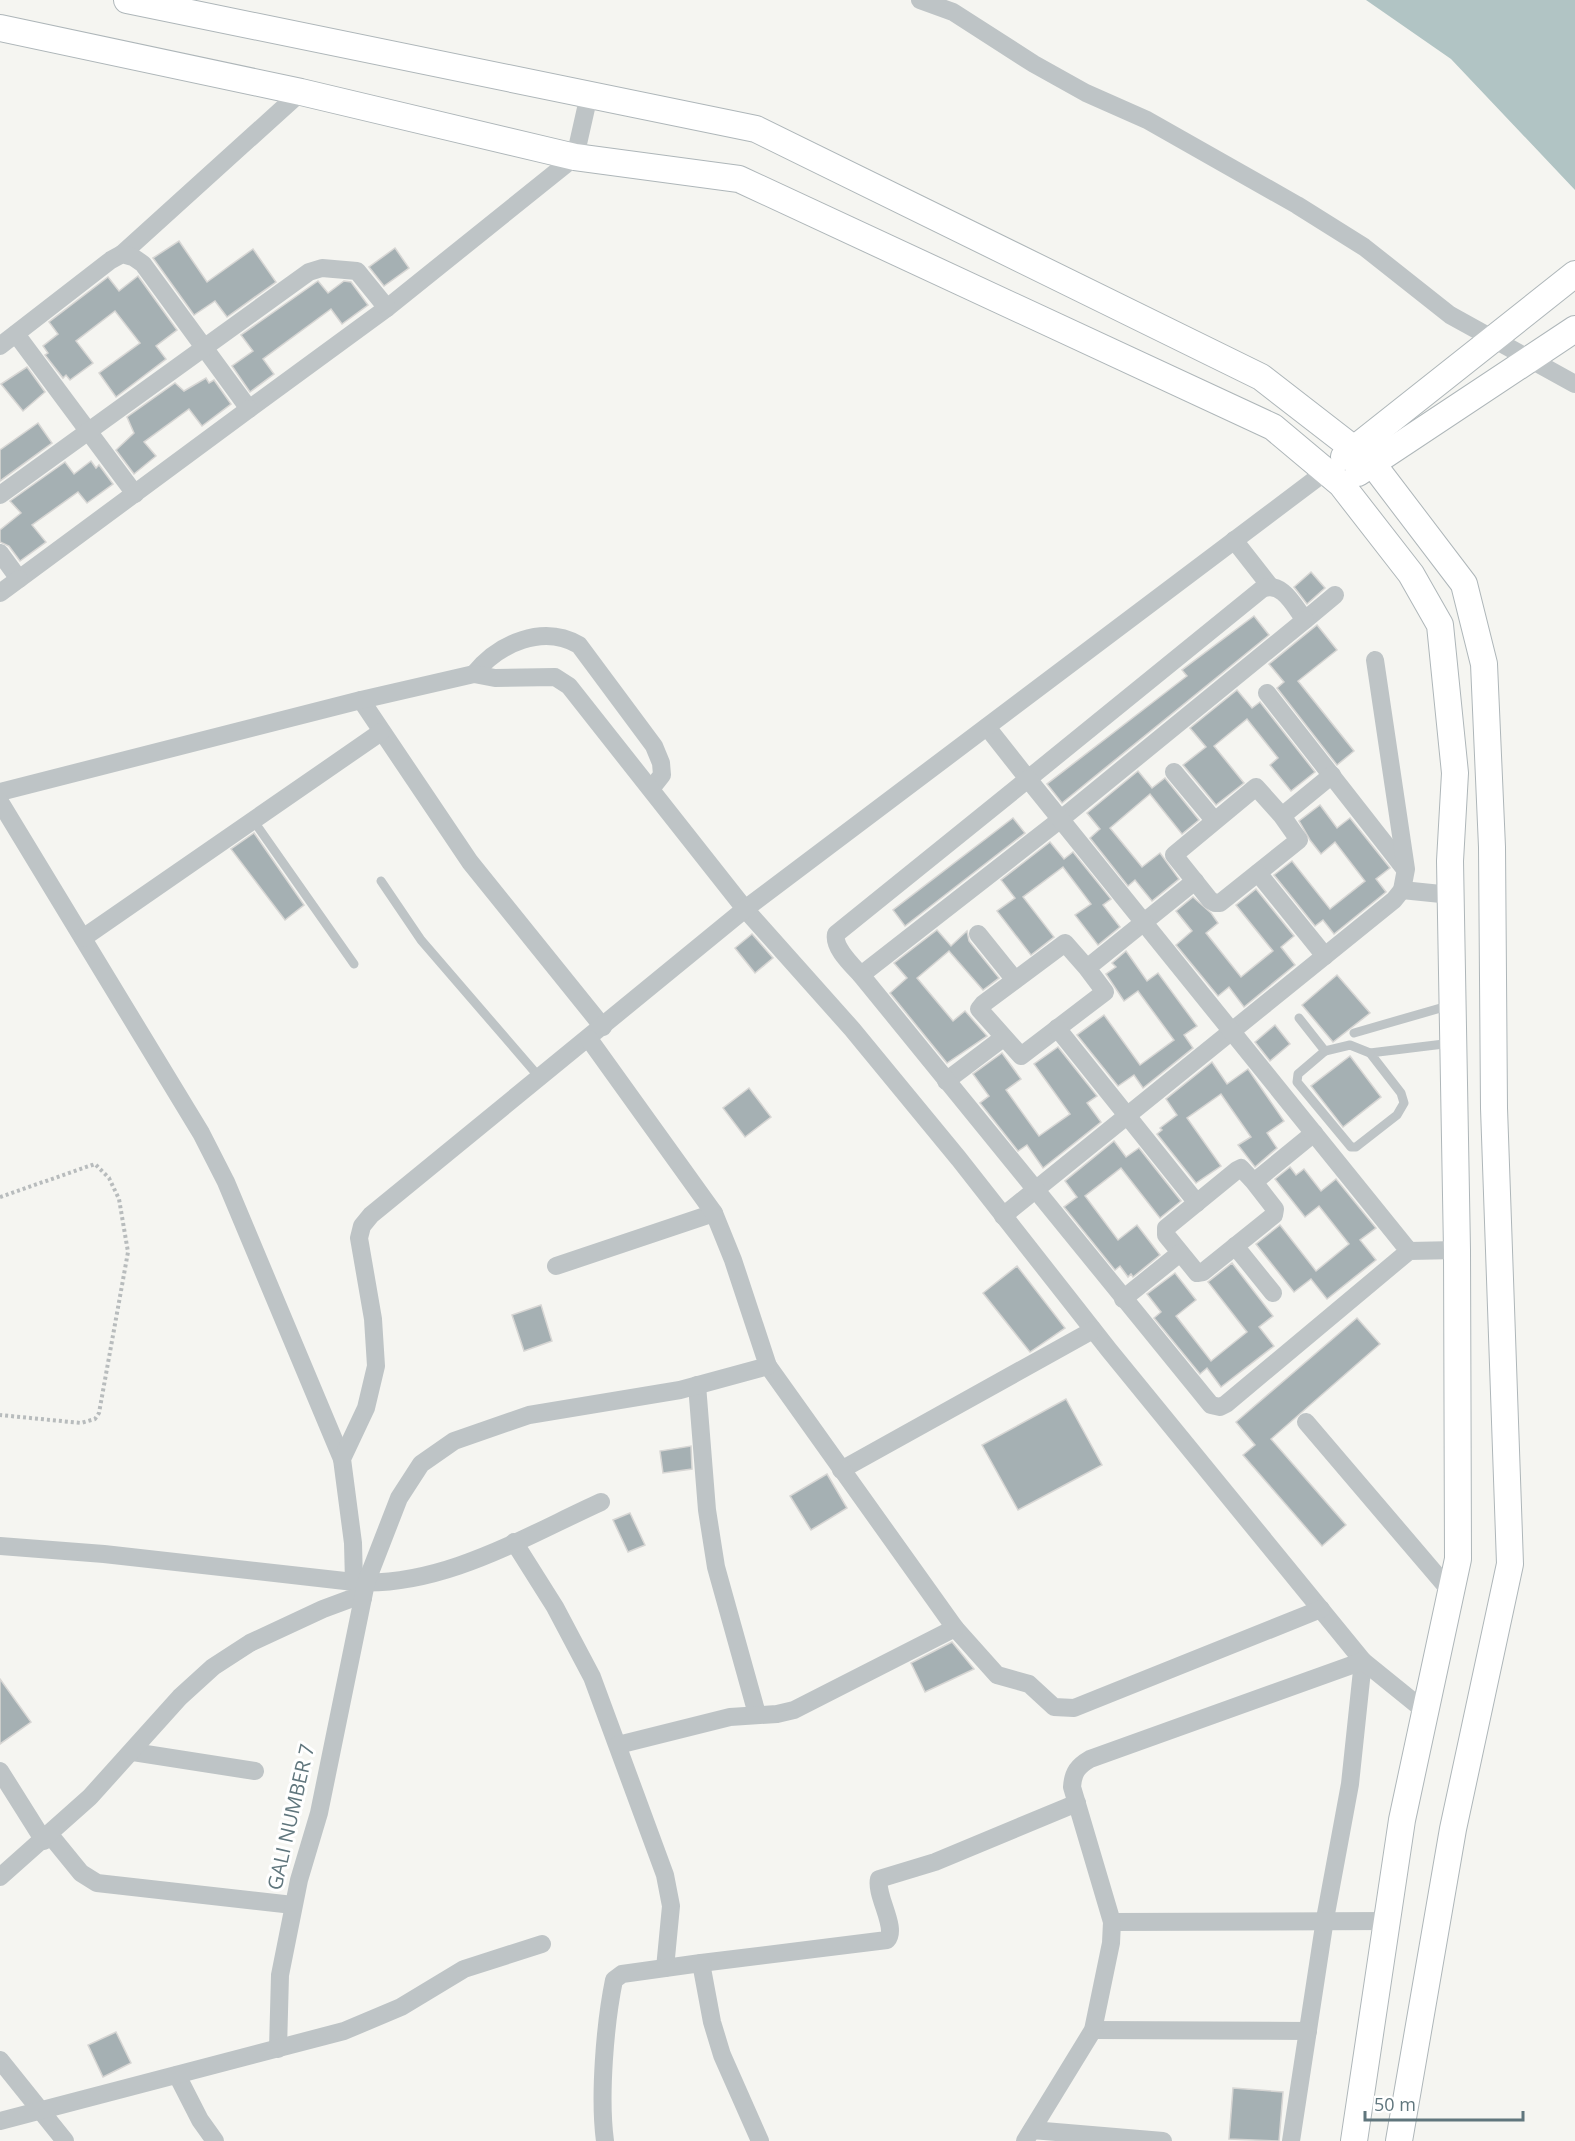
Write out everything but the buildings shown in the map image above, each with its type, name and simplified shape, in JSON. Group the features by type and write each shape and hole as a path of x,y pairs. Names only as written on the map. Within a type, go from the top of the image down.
{"street":[{"path":"127,0 756,129 1261,377 1364,456 1464,585 1484,664 1492,847 1494,1108 1510,1564 1454,1829 1399,2141"},
{"path":"920,0 953,12 1034,64 1086,93 1147,120 1297,204 1364,247 1450,315 1532,358 1575,384"},
{"path":"0,28 301,92 575,157 740,179 1273,428 1333,478 1411,574 1440,625 1455,773 1451,895 1457,1250 1458,1559 1402,1820 1354,2141"},
{"path":"0,346 122,254 301,92"},
{"path":"0,593 387,308 575,157 589,95"},
{"path":"122,254 133,257 142,264 249,410"},
{"path":"0,495 317,268 357,271 387,308"},
{"path":"1364,456 1491,338 1575,274"},
{"path":"342,1459 366,1408 376,1366 373,1319 359,1238 362,1226 371,1215 745,909 1234,540 1364,456 1532,358 1575,329"},
{"path":"16,334 135,494"},
{"path":"1234,540 1270,586 1284,592 1305,620"},
{"path":"0,553 19,579"},
{"path":"1270,586 836,934 835,939 838,947 946,1081 1211,1405 1220,1407 1409,1251 1457,1250"},
{"path":"861,975 1060,819 1335,596"},
{"path":"474,674 502,647 520,641 564,636 579,645 654,746 661,763 662,775 651,789"},
{"path":"1004,1216 1233,1032 1394,900 1402,890 1406,869 1375,660"},
{"path":"0,792 361,700 474,674 495,678 555,677 569,686 745,909 852,1029 1093,1330 1364,1661 1425,1712"},
{"path":"1267,693 1406,869"},
{"path":"361,700 470,862 596,1033 714,1213 733,1260 768,1366 955,1628 997,1675 1029,1684 1054,1707 1074,1708 1322,1609"},
{"path":"987,727 1409,1251"},
{"path":"83,938 381,732"},
{"path":"1174,772 1214,820"},
{"path":"1282,816 1332,775"},
{"path":"1256,787 1298,835 1299,840 1220,903 1215,903 1175,858 1174,853 1214,820 1256,787"},
{"path":"0,802 201,1132 226,1182 342,1459 361,1588"},
{"path":"1258,873 1325,956"},
{"path":"1087,968 1195,881"},
{"path":"1402,890 1451,895"},
{"path":"978,934 1015,980"},
{"path":"1065,943 1105,993 1021,1056 1003,1038 980,1007 1015,980 1065,943"},
{"path":"1057,1028 1197,1203"},
{"path":"946,1081 1003,1038"},
{"path":"1254,1182 1314,1133"},
{"path":"1241,1168 1275,1212 1200,1273 1166,1235 1166,1228 1197,1203 1241,1168"},
{"path":"556,1266 714,1213"},
{"path":"1235,1246 1273,1293"},
{"path":"1123,1299 1180,1253"},
{"path":"841,1470 1093,1330"},
{"path":"0,1877 47,1838 133,1752 180,1696 213,1668 250,1643 323,1609 361,1588 399,1498 421,1464 454,1441 529,1415 697,1385 768,1366"},
{"path":"697,1385 707,1510 716,1567 757,1714"},
{"path":"1306,1422 1451,1592"},
{"path":"0,1546 104,1554 361,1588 459,1566 601,1502"},
{"path":"514,1542 555,1606 592,1677 665,1875 671,1906 665,1968"},
{"name":"GALI NUMBER 7","path":"278,2049 280,1975 293,1905 319,1813 361,1588"},
{"path":"618,1745 730,1717 777,1714 810,1703 955,1628"},
{"path":"1163,2141 1029,2135 1093,2030 1111,1943 1112,1922 1072,1786 1073,1776 1079,1765 1090,1759 1364,1661"},
{"path":"1291,2141 1325,1919 1350,1784 1364,1661"},
{"path":"133,1752 255,1771"},
{"path":"0,1772 47,1838 81,1873 97,1882 293,1905"},
{"path":"605,2141 604,2082 614,1980 622,1974 887,1940 890,1931 879,1888 879,1879 935,1862 1077,1803"},
{"path":"1112,1922 1325,1919 1387,1921"},
{"path":"0,2121 37,2109 278,2049 375,2019 401,2007 464,1969 542,1944"},
{"path":"701,1963 712,2022 722,2055 760,2141"},
{"path":"1093,2030 1308,2031"},
{"path":"0,2060 37,2109 65,2141"},
{"path":"177,2074 200,2120 215,2141"}],"lane":[{"path":"253,820 354,964"},
{"path":"381,881 421,940 540,1078"},
{"path":"1354,1033 1453,1005"},
{"path":"1299,1018 1325,1051"},
{"path":"1370,1053 1401,1093 1404,1103 1397,1115 1352,1147 1297,1082 1298,1074 1325,1051 1350,1045 1370,1053 1454,1043"}],"path":[{"path":"0,1197 95,1164 109,1178 119,1199 128,1252 99,1413 95,1419 81,1423 0,1415"}],"shaded area":[{"path":"1366,0 1575,0 1575,190 1451,59"}]}
